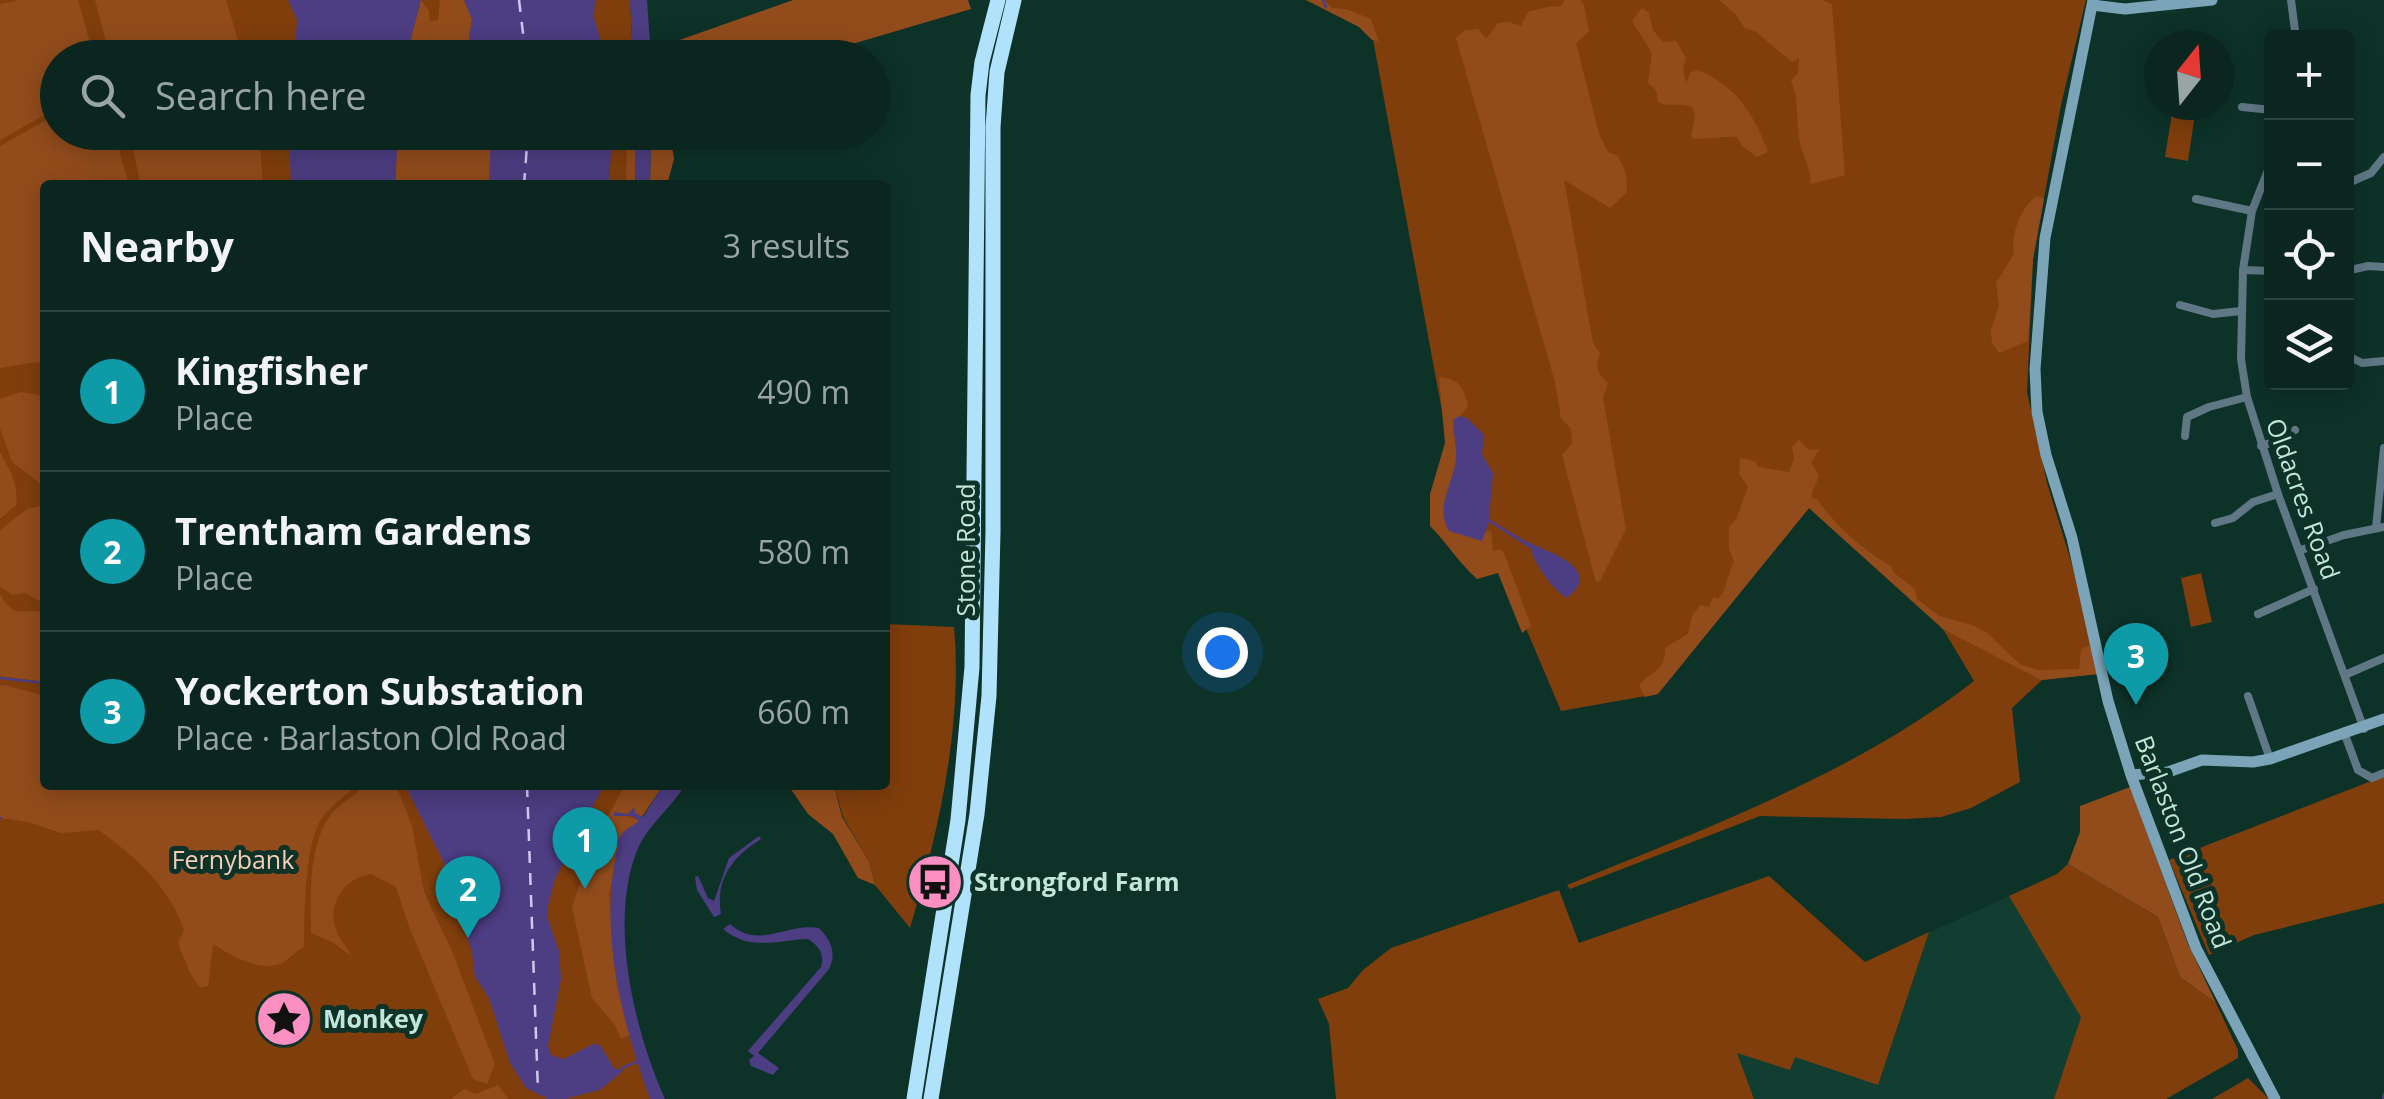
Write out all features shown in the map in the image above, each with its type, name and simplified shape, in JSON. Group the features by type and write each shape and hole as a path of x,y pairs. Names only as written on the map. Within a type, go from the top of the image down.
{"highway":[{"name":"Stone Road","path":"914,1099 958,820 968,721 972,668 978,94 998,0"},
{"name":"Stone Road","path":"931,1099 977,814 988,696 993,127 998,72 1014,0"}],"street":[{"path":"2092,2 2126,9 2212,0"},
{"path":"2292,0 2295,30"},
{"name":"Barlaston Old Road","path":"2092,2 2044,238 2037,412 2072,538 2108,701 2131,775 2196,948 2275,1099"},
{"path":"2253,120 2246,107 2264,109"},
{"path":"2354,180 2371,173 2384,157"},
{"name":"Oldacres Road","path":"2264,180 2252,210 2243,270 2241,359 2246,397 2364,728"},
{"path":"2202,203 2252,210"},
{"path":"2354,269 2384,267"},
{"path":"2243,270 2264,271"},
{"path":"2185,311 2241,311"},
{"path":"2354,359 2362,363 2384,361"},
{"path":"2185,436 2185,413 2246,397"},
{"path":"2261,446 2292,436"},
{"path":"2301,550 2380,528 2384,448"},
{"path":"2370,466 2381,468"},
{"path":"2222,510 2220,521 2252,502 2278,494"},
{"path":"2262,608 2314,588"},
{"path":"2344,675 2384,658"},
{"path":"2247,702 2270,760"},
{"path":"2131,775 2168,772 2202,760 2270,760 2384,719"},
{"path":"2345,735 2358,770 2372,778 2384,773"}],"shaded area":[{"path":"288,0 421,0 410,40 295,40 297,20"},
{"path":"464,0 595,0 594,17 600,40 469,40 472,19"},
{"path":"630,0 647,0 650,40 632,40"},
{"path":"290,150 397,150 395,180 291,180"},
{"path":"490,150 611,150 609,180 489,180"},
{"path":"636,150 651,150 650,180 635,180"},
{"path":"1459,416 1467,418 1484,435 1482,454 1493,473 1489,519 1559,556 1576,570 1580,578 1567,598 1545,576 1531,549 1489,522 1482,541 1449,531 1443,512 1455,463 1453,420"},
{"path":"408,790 601,790 555,879 548,906 561,979 548,1046 551,1055 564,1059 593,1044 600,1045 614,1068 624,1070 600,1090 548,1099 526,1088 510,1063 489,998 475,977 457,905 458,891"},
{"path":"660,790 682,790 639,846 625,906 628,974 635,1008 665,1099 650,1099 622,1006 612,942 610,910 617,841 639,821 632,816 614,816 614,812 628,814 634,807 635,813 643,817"},
{"path":"759,836 761,839 728,870 721,890 721,914 714,917 697,890 695,877 714,901 729,858"},
{"path":"2068,864 2180,977 2216,1003 2238,1058 2166,1099 1754,1099 1726,1026 2057,874"},
{"path":"730,924 751,935 819,928 831,947 829,969 758,1053 779,1068 773,1075 751,1066 749,1060 754,1056 748,1051 821,967 822,954 808,939 764,943 743,940 723,929"}],"green space":[{"path":"0,0 630,0 632,40 40,40 40,150 636,150 635,180 40,180 40,790 660,790 616,854 630,1027 650,1099 0,1099"},
{"path":"78,0 89,40 40,40 40,118 0,140 0,4"},
{"path":"95,0 226,0 238,40 106,40"},
{"path":"421,0 429,11 430,22 438,20 440,0 464,0 472,19 469,40 411,40"},
{"path":"793,0 968,0 971,9 866,40 681,40"},
{"path":"1306,0 1324,0 1332,8 1371,19 1379,41 1372,40 1359,27"},
{"path":"1315,0 2086,0 2061,105 2033,259 2027,392 2098,674 2042,680 2012,708 2020,782 1971,808 1941,817 1760,816 1570,889 1567,885 1725,820 1829,771 1928,714 1974,681 1943,629 1809,508 1657,694 1561,711 1502,572 1478,577 1450,454 1371,29"},
{"path":"1565,0 1580,0 1584,5 1589,31 1576,43 1599,134 1608,152 1618,156 1626,173 1627,192 1610,208 1564,180 1593,343 1600,353 1598,370 1608,383 1603,398 1626,529 1596,582 1562,455 1572,443 1571,429 1561,418 1555,382 1456,38 1465,30 1478,29 1486,39 1498,23 1521,26 1528,12 1560,7"},
{"path":"1719,0 1822,0 1832,4 1845,175 1811,184 1800,144 1791,81 1798,73 1799,58 1792,62 1755,31 1745,28"},
{"path":"1642,8 1649,13 1653,30 1663,42 1676,41 1686,58 1686,83 1690,73 1697,70 1723,84 1750,113 1768,152 1757,157 1737,137 1691,138 1695,115 1692,107 1658,102 1656,90 1648,83 1652,53 1632,21"},
{"path":"2171,120 2194,120 2188,161 2165,157"},
{"path":"40,124 40,150 119,150 128,180 40,180 40,363 0,368 0,146"},
{"path":"133,150 260,150 263,180 140,180"},
{"path":"397,150 490,150 489,180 395,180"},
{"path":"627,150 636,150 635,180 626,180"},
{"path":"651,150 673,150 668,180 650,180"},
{"path":"2037,196 2044,199 2033,259 2028,341 1999,353 1992,343 1991,330 1999,305 1996,283 2014,254 2018,222"},
{"path":"1439,377 1456,382 1466,399 1468,406 1457,420 1480,532 1491,531 1493,551 1500,549 1504,553 1531,626 1522,633 1498,573 1477,579 1430,526 1430,494 1445,443"},
{"path":"21,392 40,395 40,483 12,462 0,428 0,399"},
{"path":"1799,440 1809,450 1820,449 1811,462 1819,476 1813,499 1851,537 1915,589 1917,599 1939,616 1986,632 2021,665 2039,670 2079,669 2081,649 2091,645 2098,674 2041,680 1943,629 1809,508 1658,694 1645,697 1639,685 1661,666 1665,648 1688,634 1692,616 1700,605 1709,607 1713,597 1718,599 1726,586 1734,561 1729,549 1729,526 1736,520 1748,487 1739,474 1740,458 1755,461 1758,467 1789,472 1794,459 1792,447"},
{"path":"0,452 17,497 16,505 0,519"},
{"path":"40,506 40,601 25,593 13,595 0,587 0,530 27,509"},
{"path":"2201,573 2212,622 2191,627 2181,578"},
{"path":"0,594 14,610 40,612 40,681 0,676"},
{"path":"890,624 954,627 955,703 946,779 910,928 875,885 869,861 843,817 835,790 890,790"},
{"name":"Fernybank","path":"0,686 40,695 40,790 351,790 327,812 314,835 306,883 304,947 284,962 266,966 247,962 213,944 208,986 200,988 178,943 184,930 178,914 160,886 125,851 99,830 61,833 0,818"},
{"path":"2384,776 2384,903 2254,935 2209,955 2169,860"},
{"path":"2130,787 2188,944 2216,1003 2180,977 2158,917 2068,864 2080,832 2080,806"},
{"path":"398,790 412,826 424,892 451,949 495,1064 487,1084 473,1079 396,887 371,874 344,888 335,904 334,924 351,956 311,933 312,869 319,838 334,811 357,792"},
{"path":"622,790 660,790 642,817 634,813 634,808 628,814 614,813 640,820 619,846 609,894 617,987 631,1034 621,1039 615,1025 592,998 572,907 597,836"},
{"path":"791,790 835,790 842,817 869,861 875,885 858,878 833,834 808,814"},
{"path":"2068,864 2158,917 2180,977 2216,1003 2238,1058 2166,1099 2054,1099 2081,1017 2009,896 2057,874"},
{"path":"1769,876 1865,962 1929,932 1878,1085 1795,1057 1790,1070 1737,1053 1754,1099 1336,1099 1329,1024 1318,999 1348,988 1391,948 1559,890 1579,943"},
{"path":"2248,1078 2269,1099 2212,1099"},
{"path":"498,1085 508,1099 451,1099 464,1089 476,1094"}],"waterway":[{"path":"1323,0 1326,7"},
{"path":"0,678 40,682"},
{"path":"622,1068 638,1061"},
{"path":"2383,1099 2384,1094"}],"ferry route":[{"path":"519,0 524,40"},
{"path":"524,180 527,150"},
{"path":"527,790 538,1092"}],"place":[{"name":"Yockerton Substation","path":"2136,705"},
{"name":"Strongford Farm","path":"935,882"},
{"name":"Kingfisher","path":"585,889"},
{"name":"Trentham Gardens","path":"468,938"},
{"name":"Monkey","path":"284,1019"}]}
